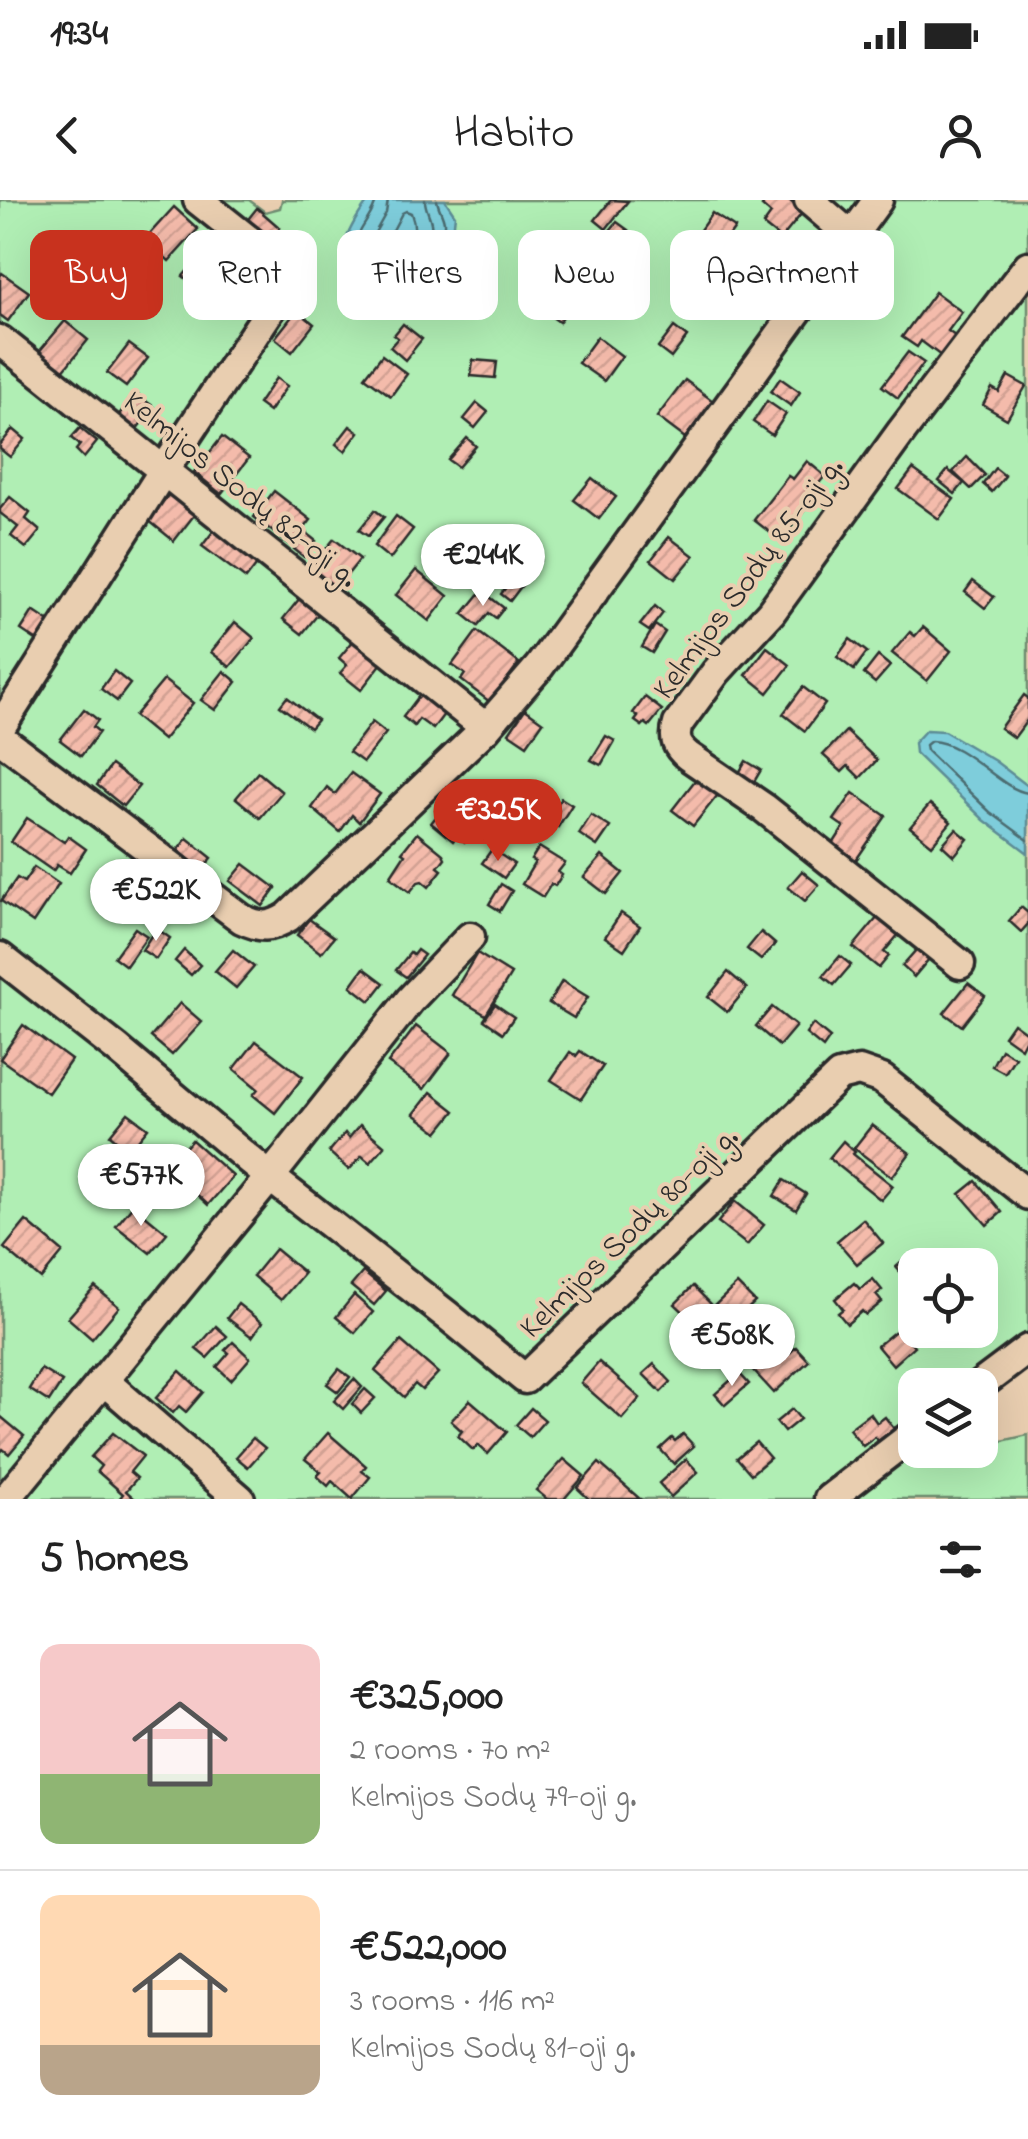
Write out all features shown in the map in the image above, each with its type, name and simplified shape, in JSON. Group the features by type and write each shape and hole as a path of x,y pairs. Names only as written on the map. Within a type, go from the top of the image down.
{"street":[{"path":"0,728 280,295 282,277 272,258 198,200"},
{"path":"810,200 844,230"},
{"path":"856,230 878,200"},
{"name":"Kelmijos Sodų 85-oji g.","path":"960,964 764,808 688,756 679,748 675,732 716,672 771,612 1028,266"},
{"path":"0,738 242,919 258,926 273,926 288,917 486,728 539,667 791,320"},
{"name":"Kelmijos Sodų 82-oji g.","path":"0,340 486,728"},
{"path":"6,1499 410,1000 470,937"},
{"name":"Kelmijos Sodų 80-oji g.","path":"0,958 525,1380 839,1076 860,1070 882,1079 1028,1195"},
{"path":"998,1372 1028,1349"},
{"path":"103,1380 240,1499"},
{"path":"829,1499 898,1446"}],"green space":[{"path":"0,200 249,200 265,212 280,208 282,200 1028,200 1028,1363 998,1389 998,1368 898,1368 898,1468 998,1468 998,1442 1028,1435 1028,1499 0,1499"}],"water":[{"path":"369,200 445,200 455,215 453,230 350,230"},
{"path":"926,730 944,731 1028,786 1028,853 984,820 915,753 914,743"}],"building":[{"path":"611,200 628,201 606,229 595,220"},
{"path":"766,200 789,200 803,212 788,230 769,230 763,225 771,214 762,206"},
{"path":"174,207 198,229 183,230 183,246 169,261 163,256 163,230 153,230"},
{"path":"257,208 280,228 253,230 245,223"},
{"path":"712,213 735,228 734,230 700,230"},
{"path":"617,222 628,230 610,230"},
{"path":"2,273 29,292 8,321 0,315"},
{"path":"935,292 962,312 948,331 955,336 941,356 921,341 917,347 902,337"},
{"path":"289,320 309,320 314,324 292,352 275,338"},
{"path":"65,321 88,340 62,372 38,353"},
{"path":"403,324 422,339 405,360 390,347"},
{"path":"674,327 687,337 671,358 658,348"},
{"path":"597,337 622,356 604,381 578,363"},
{"path":"129,344 148,358 126,387 107,373"},
{"path":"908,352 924,363 898,398 882,386"},
{"path":"382,355 407,374 391,396 365,377"},
{"path":"473,360 497,362 495,378 471,376"},
{"path":"1008,376 1026,386 1007,419 983,405 992,388 999,392"},
{"path":"276,378 287,386 269,412 258,404"},
{"path":"780,378 800,392 791,406 771,392"},
{"path":"685,380 713,401 685,438 657,417"},
{"path":"135,393 154,407 136,430 118,416"},
{"path":"767,401 786,414 772,435 753,422"},
{"path":"477,403 488,412 475,428 464,419"},
{"path":"350,426 359,432 345,451 336,444"},
{"path":"80,428 97,442 84,458 76,450 80,445 71,438"},
{"path":"13,429 25,439 10,457 0,445"},
{"path":"222,437 249,458 221,494 194,472"},
{"path":"467,438 476,446 458,467 448,460"},
{"path":"967,457 985,475 971,489 953,472"},
{"path":"807,461 825,476 781,541 754,520 788,476 793,479"},
{"path":"995,468 1005,476 992,492 983,484"},
{"path":"913,469 954,499 939,519 898,489"},
{"path":"948,470 964,483 955,494 939,481"},
{"path":"592,478 616,497 599,519 574,500"},
{"path":"274,491 311,520 291,546 254,517"},
{"path":"170,493 195,514 174,541 148,520"},
{"path":"10,497 30,513 26,519 40,531 26,548 11,536 18,527 0,513"},
{"path":"375,510 384,517 368,536 359,530"},
{"path":"396,516 413,529 390,559 374,546"},
{"path":"218,525 262,558 246,579 202,546"},
{"path":"306,533 316,541 304,557 294,549"},
{"path":"669,537 694,556 675,579 651,560"},
{"path":"334,539 360,559 334,592 308,571"},
{"path":"532,552 541,560 510,601 501,594"},
{"path":"416,570 448,596 429,621 396,595"},
{"path":"973,581 994,597 985,608 965,592"},
{"path":"482,591 504,608 496,618 489,613 478,626 463,614"},
{"path":"300,598 319,613 302,634 283,619"},
{"path":"655,606 663,613 649,631 640,625"},
{"path":"33,611 51,623 39,642 21,630"},
{"path":"235,622 254,638 230,667 211,652"},
{"path":"655,625 665,632 652,653 642,647"},
{"path":"923,627 951,651 927,681 892,653 910,632 915,636"},
{"path":"477,631 519,663 490,702 461,680 465,674 452,665"},
{"path":"850,639 867,652 854,670 837,657"},
{"path":"354,640 382,663 361,690 340,673 347,665 339,658"},
{"path":"767,647 790,665 768,693 746,675"},
{"path":"878,656 890,666 875,683 864,674"},
{"path":"114,671 130,684 117,701 101,689"},
{"path":"224,671 237,682 215,710 201,700"},
{"path":"164,680 193,703 163,740 134,716"},
{"path":"803,687 825,704 805,731 783,714"},
{"path":"422,692 447,710 433,729 419,719 414,726 403,717"},
{"path":"1024,695 1028,698 1028,719 1014,738 1000,728"},
{"path":"287,697 317,720 310,728 280,706"},
{"path":"645,697 662,710 649,726 635,721 638,717 633,713"},
{"path":"84,709 98,720 93,727 99,732 81,756 60,740"},
{"path":"525,709 543,722 527,745 509,733"},
{"path":"372,722 386,733 363,762 349,752"},
{"path":"846,731 877,760 860,778 848,766 842,772 823,755"},
{"path":"606,736 615,741 601,765 591,760"},
{"path":"746,761 761,770 751,787 736,778"},
{"path":"111,765 139,786 123,806 97,785"},
{"path":"258,772 282,792 260,818 236,798"},
{"path":"351,773 380,794 359,822 352,815 340,832 312,808 327,787 335,794"},
{"path":"700,774 721,791 693,826 672,810"},
{"path":"455,793 479,812 467,826 474,831 465,842 457,836 453,841 431,823"},
{"path":"853,793 886,816 856,860 833,844 844,827 834,820"},
{"path":"561,798 572,805 558,827 548,821"},
{"path":"930,804 951,822 932,845 910,827"},
{"path":"591,815 610,827 597,846 579,834"},
{"path":"27,818 64,842 68,836 86,849 70,873 57,865 53,871 11,842"},
{"path":"956,829 968,839 954,856 942,845"},
{"path":"417,833 445,858 438,867 442,870 429,887 418,882 410,892 390,877"},
{"path":"187,838 212,858 202,870 178,850"},
{"path":"539,847 565,863 555,886 551,884 543,897 522,884"},
{"path":"492,849 514,864 504,878 482,863"},
{"path":"602,856 623,873 606,894 584,877"},
{"path":"244,864 276,888 263,906 230,881"},
{"path":"34,867 59,884 33,923 1,901 17,878 24,882"},
{"path":"802,871 819,885 805,901 788,887"},
{"path":"139,881 160,898 146,915 123,903"},
{"path":"501,884 512,891 500,911 489,904"},
{"path":"1021,907 1028,913 1028,924 1021,932 1009,921"},
{"path":"621,913 640,926 624,950 605,937"},
{"path":"878,917 899,934 884,952 889,956 879,968 853,947"},
{"path":"309,919 334,937 321,953 297,935"},
{"path":"135,928 147,936 126,966 114,957"},
{"path":"156,928 170,938 156,959 142,950"},
{"path":"761,932 775,944 761,960 747,949"},
{"path":"917,949 929,959 914,977 902,966"},
{"path":"184,950 200,965 191,975 175,961"},
{"path":"233,950 254,967 236,988 215,971"},
{"path":"417,950 424,955 406,977 396,970"},
{"path":"477,953 511,974 486,1015 452,995"},
{"path":"840,956 851,965 834,985 823,976"},
{"path":"364,968 384,983 370,1001 351,986"},
{"path":"728,972 747,988 727,1012 708,997"},
{"path":"562,981 588,997 574,1018 549,1003"},
{"path":"968,983 985,996 962,1026 944,1013"},
{"path":"180,1003 202,1022 172,1055 151,1037"},
{"path":"495,1004 514,1017 503,1033 484,1020"},
{"path":"772,1007 796,1026 779,1046 756,1026"},
{"path":"1013,1023 1028,1034 1021,1048 1004,1036"},
{"path":"813,1024 830,1038 823,1048 806,1034"},
{"path":"23,1025 71,1060 48,1093 0,1059"},
{"path":"416,1026 451,1053 424,1089 388,1063"},
{"path":"256,1041 303,1077 275,1113 253,1095 258,1089 234,1069"},
{"path":"1001,1049 1015,1057 1005,1073 992,1066"},
{"path":"580,1051 603,1066 581,1099 551,1080 570,1052 576,1056"},
{"path":"431,1092 455,1111 438,1132 414,1114"},
{"path":"128,1113 148,1128 129,1151 110,1135"},
{"path":"360,1125 385,1146 370,1163 362,1156 349,1170 329,1152 345,1133 349,1138"},
{"path":"872,1125 910,1153 892,1177 854,1148"},
{"path":"192,1140 233,1176 208,1205 160,1166 178,1145 183,1150"},
{"path":"843,1141 893,1186 881,1200 829,1158"},
{"path":"784,1180 806,1194 796,1210 774,1196"},
{"path":"976,1181 1002,1212 987,1225 960,1194"},
{"path":"735,1201 764,1225 747,1245 718,1222"},
{"path":"133,1205 167,1233 150,1253 116,1226"},
{"path":"863,1219 883,1243 857,1264 837,1241"},
{"path":"26,1221 63,1252 41,1279 4,1248"},
{"path":"275,1249 304,1273 281,1300 253,1276"},
{"path":"363,1272 386,1291 374,1305 351,1286"},
{"path":"873,1279 882,1290 876,1295 882,1302 866,1315 862,1311 847,1324 838,1313 843,1309 835,1299 854,1283 860,1289"},
{"path":"737,1284 755,1302 731,1325 713,1307"},
{"path":"693,1286 711,1304 694,1322 675,1304"},
{"path":"95,1287 119,1307 92,1339 68,1318"},
{"path":"354,1295 373,1312 355,1333 336,1317"},
{"path":"238,1304 262,1323 252,1337 227,1318"},
{"path":"216,1326 227,1336 207,1358 196,1349"},
{"path":"898,1329 898,1348 912,1348 893,1365 877,1346"},
{"path":"401,1341 438,1373 422,1390 415,1384 404,1397 375,1371"},
{"path":"233,1342 250,1358 231,1380 217,1367"},
{"path":"796,1347 809,1361 774,1393 751,1368 772,1349 782,1360"},
{"path":"599,1362 640,1398 622,1419 581,1383"},
{"path":"654,1364 671,1382 661,1392 643,1374"},
{"path":"41,1369 62,1382 49,1402 29,1389"},
{"path":"339,1369 350,1377 338,1392 327,1384"},
{"path":"180,1371 203,1392 186,1412 179,1406 173,1413 156,1398"},
{"path":"739,1373 749,1384 725,1405 715,1394"},
{"path":"354,1379 362,1387 343,1409 334,1401"},
{"path":"365,1389 375,1398 361,1413 352,1404"},
{"path":"470,1400 507,1432 488,1454 478,1445 473,1450 458,1436 462,1431 451,1421"},
{"path":"531,1408 545,1420 530,1437 516,1425"},
{"path":"792,1409 800,1419 784,1432 776,1422"},
{"path":"870,1413 877,1423 885,1417 898,1434 882,1446 875,1437 863,1446 849,1429"},
{"path":"0,1416 24,1436 9,1454 3,1449 0,1453"},
{"path":"113,1433 143,1456 130,1472 137,1478 126,1491 135,1499 119,1499 123,1494 97,1471 101,1466 91,1457"},
{"path":"328,1433 366,1466 362,1471 370,1477 352,1499 332,1481 328,1486 317,1476 321,1472 305,1459"},
{"path":"683,1434 694,1446 674,1464 660,1449"},
{"path":"253,1438 265,1448 248,1467 236,1457"},
{"path":"756,1442 770,1458 751,1474 737,1458"},
{"path":"564,1459 584,1476 564,1499 547,1499 536,1490"},
{"path":"686,1459 698,1472 671,1497 659,1483"},
{"path":"599,1463 640,1499 589,1499 577,1488"}]}
